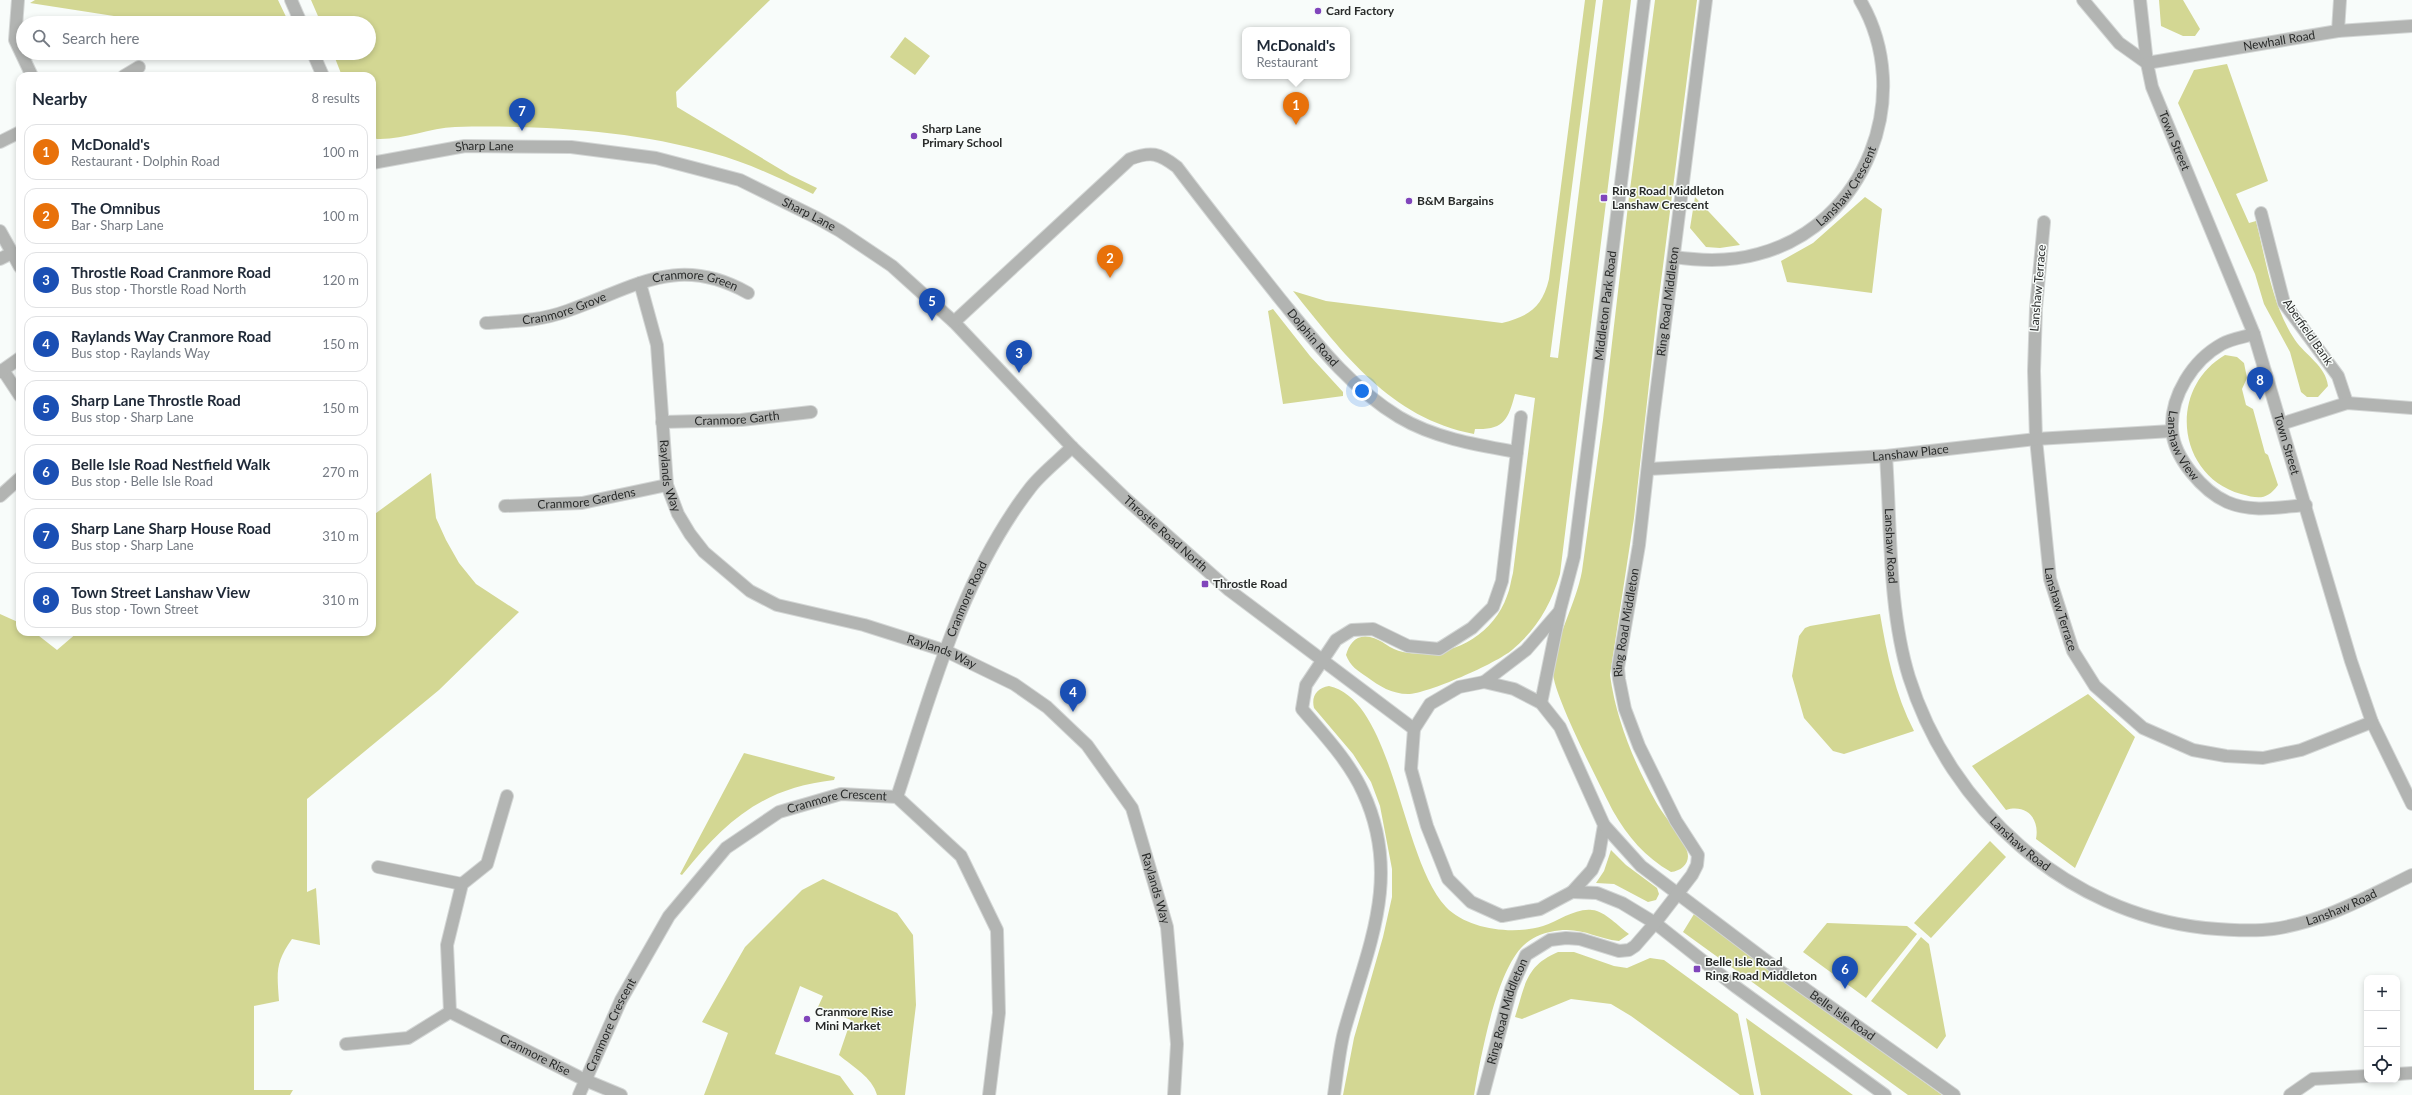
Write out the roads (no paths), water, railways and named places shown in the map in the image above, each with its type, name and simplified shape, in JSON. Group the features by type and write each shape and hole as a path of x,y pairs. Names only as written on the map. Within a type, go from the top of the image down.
{"street":[{"path":"16,16 18,0"},
{"path":"291,0 297,16"},
{"name":"Middleton Park Road","path":"1541,703 1560,610 1574,557 1644,0"},
{"name":"Ring Road Middleton","path":"1483,1095 1511,989 1526,955 1538,946 1550,940 1566,938 1580,939 1619,951 1629,950 1635,946 1655,923 1692,875 1697,865 1698,855 1676,821 1639,746 1625,709 1618,668 1649,470 1706,0"},
{"name":"Lanshaw Crescent","path":"1674,257 1703,261 1731,259 1758,254 1774,249 1808,231 1848,193 1874,144 1884,90 1882,62 1876,35 1860,0"},
{"path":"2083,0 2119,42 2147,63"},
{"name":"Town Street","path":"2140,0 2147,63 2160,108 2197,193 2254,334 2306,505 2351,661 2372,722 2412,804"},
{"path":"2338,32 2340,0"},
{"path":"16,20 14,40 16,44"},
{"name":"Newhall Road","path":"2147,63 2338,32 2412,26"},
{"path":"24,60 30,72"},
{"path":"316,60 321,72"},
{"path":"131,72 139,67"},
{"path":"0,142 16,134"},
{"name":"Sharp Lane","path":"376,162 465,146 571,147 656,158 740,180 784,200 840,230 892,266 954,322 1072,447"},
{"name":"Dolphin Road","path":"954,322 1130,159 1144,154 1156,154 1166,158 1177,167 1330,360 1366,394 1399,417 1426,430 1468,444 1517,452"},
{"name":"Aberfield Bank","path":"2261,213 2284,303 2338,376 2347,403"},
{"name":"Lanshaw Terrace","path":"2044,222 2034,340 2036,440 2050,579 2074,651 2095,686 2120,710 2143,728 2171,742 2193,750 2226,756 2263,758 2301,750 2372,722"},
{"path":"0,231 16,260"},
{"path":"0,259 12,253"},
{"name":"Cranmore Green","path":"640,282 665,275 697,274 733,284 748,293"},
{"name":"Cranmore Grove","path":"486,322 534,320 567,312 604,295 640,282"},
{"name":"Raylands Way","path":"640,282 657,345 667,485 678,514 690,534 704,552 750,591 777,605 864,625 946,651 1014,684 1046,707 1087,745 1132,808 1167,927 1177,1044 1174,1095"},
{"name":"Lanshaw View","path":"2254,334 2222,343 2193,370 2177,398 2172,414 2172,431 2190,470 2212,494 2229,503 2250,508 2306,505"},
{"path":"16,361 2,371 16,390"},
{"path":"2281,424 2347,403 2412,408"},
{"name":"Cranmore Garth","path":"662,422 742,420 810,412"},
{"path":"1334,1095 1344,1034 1373,937 1381,898 1382,861 1375,824 1364,792 1346,762 1302,709 1306,686 1322,658 1336,640 1352,630 1373,629 1408,646 1439,649 1472,628 1493,607 1502,581 1521,417"},
{"name":"Lanshaw Place","path":"1649,470 1886,456 2036,440 2172,431"},
{"name":"Cranmore Road","path":"897,797 946,651 972,587 1002,528 1032,486 1072,447"},
{"name":"Throstle Road North","path":"1072,447 1126,499 1230,590 1414,729"},
{"name":"Lanshaw Road","path":"1886,456 1895,606 1900,642 1909,677 1930,730 1956,772 1978,801 2020,848 2069,883 2109,903 2142,916 2182,926 2232,931 2272,929 2307,922 2350,906 2412,875"},
{"path":"0,496 16,482"},
{"name":"Cranmore Gardens","path":"505,506 582,503 667,485"},
{"name":"Middleton Park Road","path":"1484,682 1526,650 1560,610"},
{"name":"Middleton Park Road","path":"1484,682 1514,688 1541,703 1560,727 1604,825 1599,854 1592,870 1572,892 1540,909 1502,916 1471,902 1448,879 1427,826 1411,769 1414,729 1430,704 1459,687 1484,682"},
{"name":"Cranmore Crescent","path":"579,1095 622,1000 669,916 726,848 779,812 841,794 897,797 961,856 997,930 999,1013 989,1095"},
{"path":"346,1044 408,1038 450,1012 447,945 462,884 487,864 508,796"},
{"name":"Belle Isle Road","path":"1604,825 1641,866 1677,894 1784,974 1954,1095"},
{"path":"378,867 462,884"},
{"path":"1572,892 1597,893 1622,903 1655,923 1736,987 1885,1095"},
{"name":"Cranmore Rise","path":"450,1012 585,1080 621,1095"},
{"path":"2400,1074 2412,1073"},
{"path":"2290,1095 2313,1079 2364,1076"}],"place":[{"name":"Card Factory","path":"1318,11"},
{"name":"McDonald's","path":"1296,125"},
{"name":"Sharp Lane Sharp House Road","path":"522,131"},
{"name":"Sharp Lane Primary School","path":"914,136"},
{"name":"Ring Road Middleton Lanshaw Crescent","path":"1604,198"},
{"name":"B&M Bargains","path":"1409,201"},
{"name":"The Omnibus","path":"1110,278"},
{"name":"Sharp Lane Throstle Road","path":"932,321"},
{"name":"Throstle Road Cranmore Road","path":"1019,373"},
{"name":"Town Street Lanshaw View","path":"2260,400"},
{"name":"Throstle Road","path":"1205,584"},
{"name":"Raylands Way Cranmore Road","path":"1073,712"},
{"name":"Belle Isle Road Ring Road Middleton","path":"1697,969"},
{"name":"Belle Isle Road Nestfield Walk","path":"1845,989"},
{"name":"Cranmore Rise Mini Market","path":"807,1019"}]}
